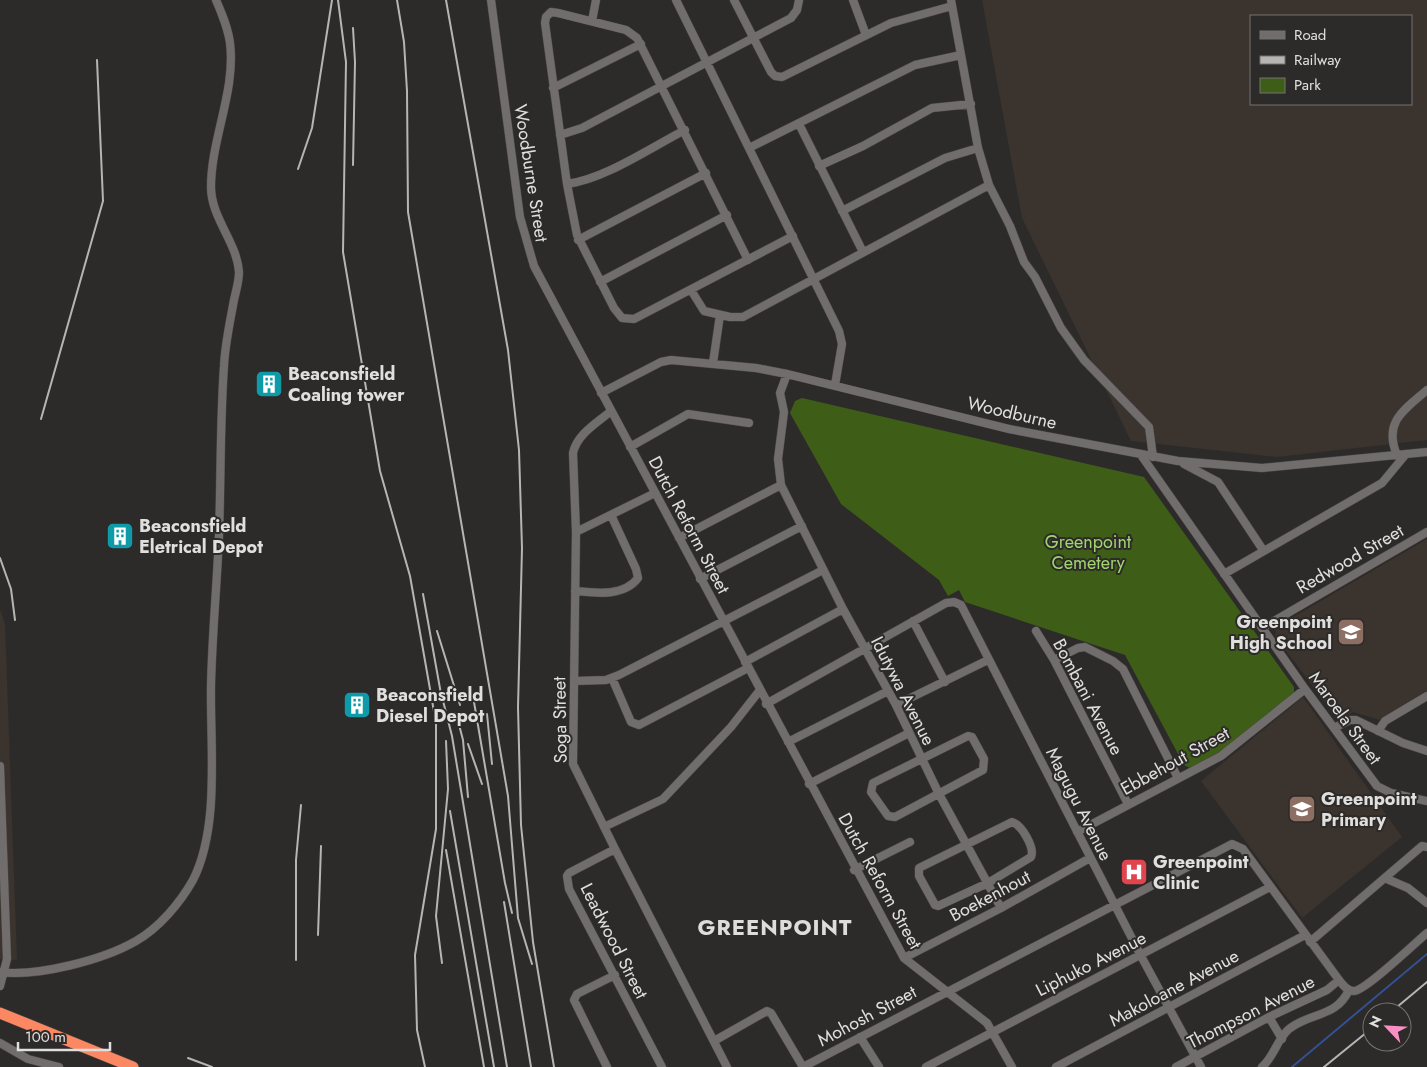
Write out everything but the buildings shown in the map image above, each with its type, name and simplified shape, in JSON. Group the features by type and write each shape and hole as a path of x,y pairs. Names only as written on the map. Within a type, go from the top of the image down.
{"highway":[{"path":"0,1012 133,1067"}],"street":[{"path":"3,973 34,971 66,965 105,954 136,941 166,915 183,896 193,880 206,846 210,814 211,682 224,367 239,273 233,250 212,194 215,157 230,62 228,32 216,0"},
{"name":"Woodburne Street","path":"491,0 520,217 530,256 602,393"},
{"path":"592,21 596,0"},
{"path":"676,0 841,336 842,344 835,385"},
{"path":"734,0 771,72 775,76 782,78 905,17 951,3 978,148 989,185 1010,226 1024,262 1035,277 1061,328 1089,366 1145,420 1149,427 1153,457"},
{"path":"560,135 582,128 663,87 791,18 797,10 799,0"},
{"path":"853,0 866,35"},
{"path":"748,260 641,44 630,32 551,12 546,17 553,88 567,184 578,240 618,314 626,320 634,319 691,290 748,260 793,236"},
{"path":"553,88 641,44"},
{"path":"749,148 915,65 961,55"},
{"path":"819,166 863,146 932,108 971,104"},
{"path":"799,124 863,252"},
{"path":"567,184 584,180 611,169 685,130"},
{"path":"842,210 945,158 978,148"},
{"path":"578,240 706,172"},
{"path":"691,290 704,311 720,315 743,317 989,185"},
{"path":"600,282 727,215"},
{"path":"713,363 720,315"},
{"name":"Woodburne","path":"602,393 661,362 713,363 787,374 1009,429 1178,462 1262,468 1427,452"},
{"path":"679,538 781,485 778,459 784,412 780,393 787,374"},
{"path":"1397,455 1393,445 1393,425 1398,417 1427,390"},
{"name":"Dutch Reform Street","path":"602,393 854,870 904,958 945,991 982,1017 994,1031 1012,1067"},
{"name":"Soga Street","path":"611,411 583,434 574,447 576,532 574,764 615,849 727,1067"},
{"path":"630,447 688,414 749,423"},
{"path":"1224,574 1382,483 1406,454"},
{"name":"Maroela Street","path":"1141,455 1305,689 1377,786 1391,793 1427,801"},
{"path":"1178,462 1218,482 1264,550"},
{"name":"Idutywa Avenue","path":"781,485 843,609 896,705 920,758 1001,908"},
{"path":"576,532 655,493"},
{"path":"575,591 608,593 634,583 638,578 636,569 611,516"},
{"path":"700,578 802,526"},
{"name":"Redwood Street","path":"1262,628 1427,532"},
{"path":"574,680 612,678 823,570"},
{"name":"Magugu Avenue","path":"913,621 946,602 954,602 961,605 1090,858 1201,1067"},
{"path":"612,678 631,722 636,725 843,609"},
{"path":"766,704 865,650 913,621 945,682"},
{"name":"Bombani Avenue","path":"1036,631 1054,660 1128,804"},
{"path":"1054,660 1082,647 1121,667 1178,778"},
{"path":"896,705 988,660"},
{"name":"Ebbehout Street","path":"1077,832 1230,750 1305,689"},
{"path":"604,827 663,798 731,727 760,690"},
{"path":"788,742 888,692"},
{"path":"1378,731 1385,721 1427,696"},
{"path":"1334,728 1353,720 1403,744 1427,751"},
{"path":"809,784 909,733"},
{"path":"968,736 972,737 984,759 985,767 980,773 892,818 888,816 872,792 873,783 920,758 968,736"},
{"path":"0,766 7,959 0,986"},
{"path":"1009,822 1020,826 1032,851 1032,855 988,883 938,906 932,902 919,876 918,868 965,844 1009,822"},
{"path":"854,870 910,842"},
{"path":"945,991 1232,844 1243,849 1308,939 1339,980 1349,990"},
{"name":"Makoloane Avenue","path":"1056,1067 1168,1008 1308,939 1387,879 1422,846 1427,847"},
{"name":"Leadwood Street","path":"615,849 570,873 567,879 568,889 662,1067"},
{"name":"Boekenhout","path":"904,958 1001,908 1090,858"},
{"path":"1387,879 1408,888 1427,903"},
{"name":"Liphuko Avenue","path":"926,1067 1270,887"},
{"path":"1349,990 1359,989 1367,984 1427,933"},
{"path":"607,1067 574,1000 577,994 615,976"},
{"name":"Thompson Avenue","path":"1176,1067 1269,1017 1327,990 1339,980"},
{"path":"1262,1067 1290,1028 1336,1007 1345,999 1349,990"},
{"name":"Mohosh Street","path":"803,1067 945,991"},
{"path":"714,1040 769,1012 803,1067"},
{"path":"1269,1017 1282,1039"},
{"path":"860,1037 879,1067"},
{"path":"0,1043 28,1059 59,1067"},
{"path":"941,1059 945,1067"}],"shaded area":[{"path":"982,0 1427,0 1427,440 1277,457 1131,441 1022,218"},
{"name":"Greenpoint High School","path":"1427,539 1427,693 1380,720 1353,712 1342,719 1336,717 1275,636 1276,627"},
{"path":"0,609 5,624 17,960 0,959"},
{"name":"Greenpoint Primary","path":"1303,697 1402,837 1302,918 1201,781"}],"green space":[{"name":"Greenpoint Cemetery","path":"802,398 1144,477 1294,687 1294,693 1229,747 1190,768 1184,765 1125,655 965,602 959,590 948,596 939,580 841,504 790,413 795,401"}],"waterway":[{"path":"1292,1067 1427,954"}],"railway":[{"path":"298,169 312,128 332,0"},
{"path":"338,0 346,62 343,252 380,471 410,576 436,723 436,829 415,955 417,1030 425,1067"},
{"path":"397,0 404,42 407,91 408,212 508,796 518,918 532,964"},
{"path":"446,0 508,350 519,450 522,548 518,707 521,825 533,942 554,1067"},
{"path":"353,28 355,62 353,165"},
{"path":"41,419 103,201 97,60"},
{"path":"0,558 11,589 15,620"},
{"path":"423,594 441,694"},
{"path":"437,631 460,705"},
{"path":"440,689 452,736 507,1067"},
{"path":"474,702 505,883 512,913"},
{"path":"456,713 463,740 468,797"},
{"path":"487,714 492,764"},
{"path":"442,963 436,916 448,789 446,741"},
{"path":"468,744 482,784"},
{"path":"296,960 296,860 301,805"},
{"path":"450,811 494,1067"},
{"path":"318,935 321,846"},
{"path":"446,850 484,1067"},
{"path":"504,902 531,1067"},
{"path":"1403,1002 1427,982"},
{"path":"1324,1067 1362,1036"},
{"path":"188,1058 212,1067"}],"place":[{"name":"Beaconsfield Coaling tower","path":"269,384"},
{"name":"Beaconsfield Eletrical Depot","path":"120,536"},
{"name":"Greenpoint High School","path":"1351,632"},
{"name":"Beaconsfield Diesel Depot","path":"357,705"},
{"name":"Greenpoint Primary","path":"1302,809"},
{"name":"Greenpoint Clinic","path":"1134,872"}],"district":[{"name":"GREENPOINT","path":"775,927"}]}
